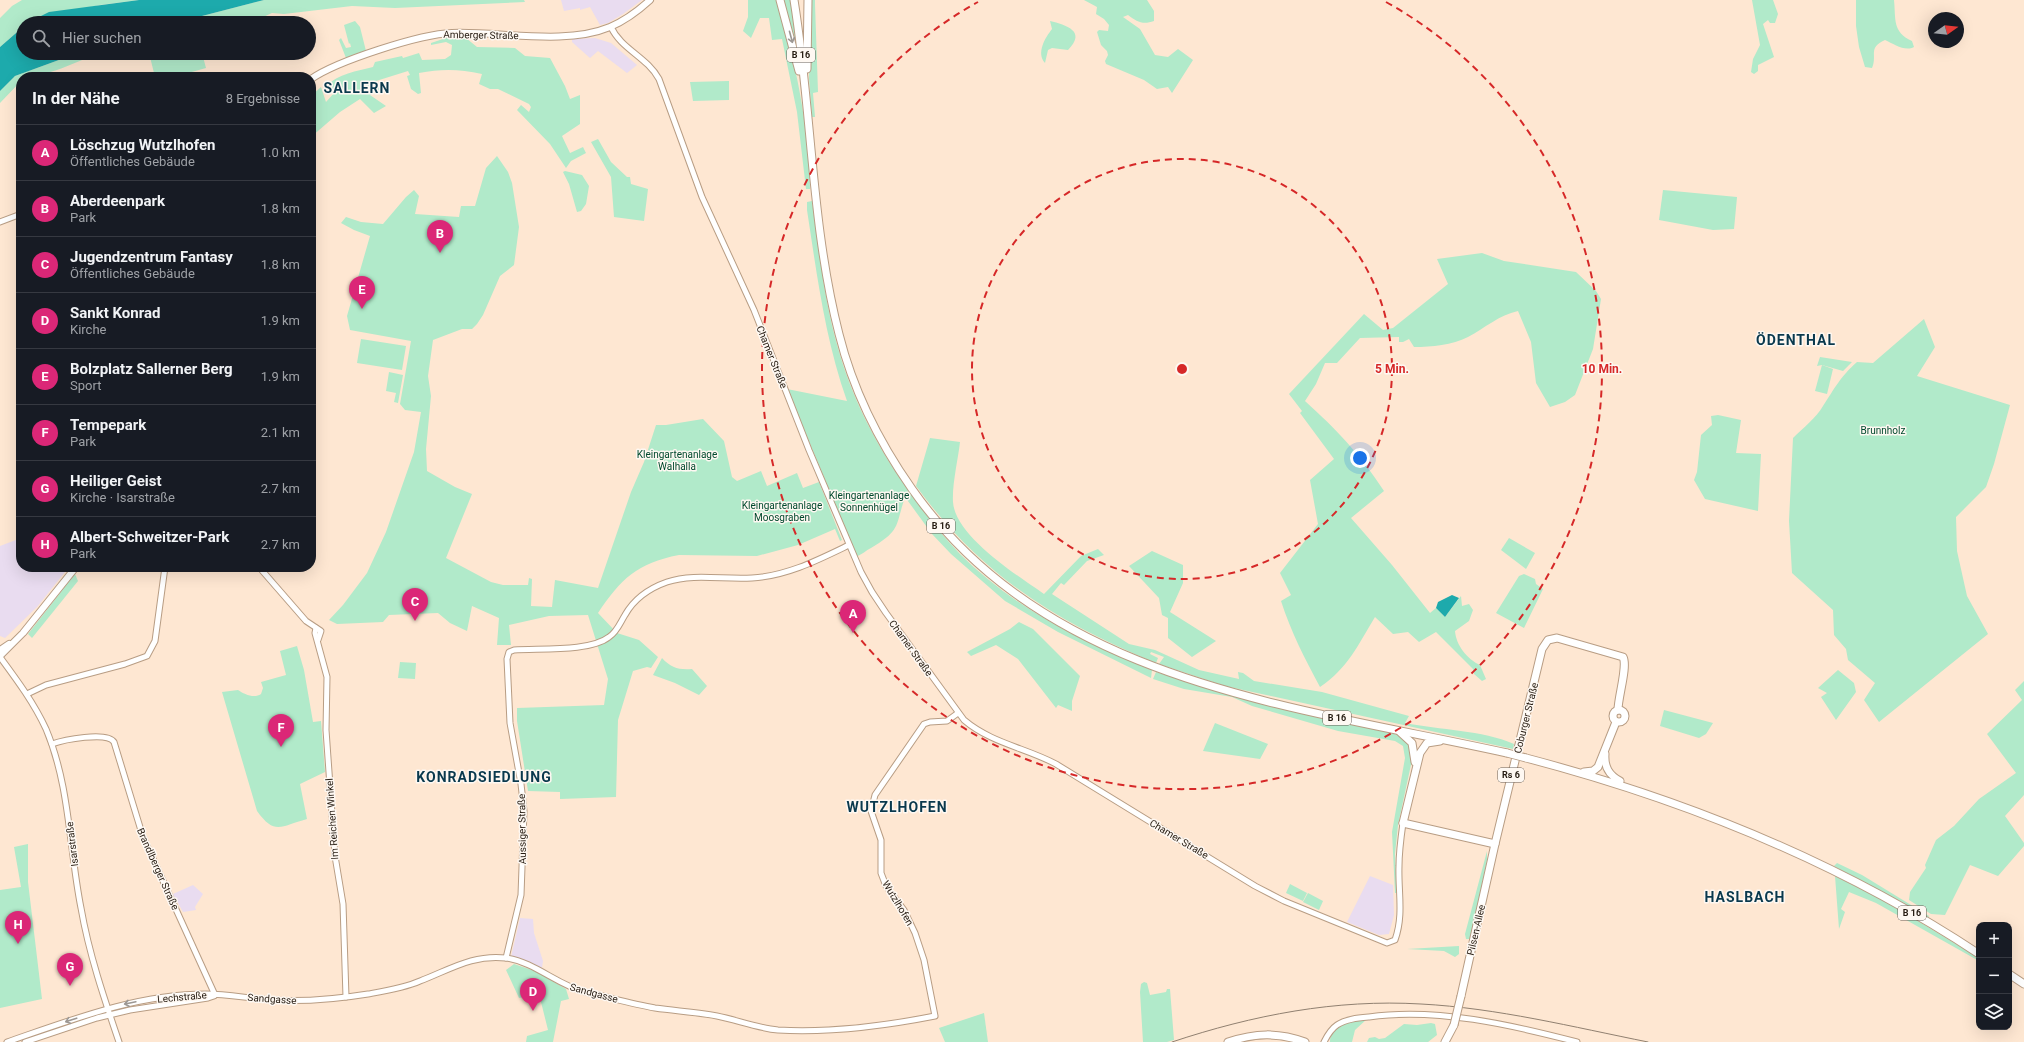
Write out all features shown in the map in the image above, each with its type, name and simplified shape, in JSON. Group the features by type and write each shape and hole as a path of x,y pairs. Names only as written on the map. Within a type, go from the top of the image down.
{"main road":[{"name":"Amberger Straße","path":"316,76 341,64 405,42 436,35 460,33 555,36 596,32 611,27 632,14 650,0"},
{"path":"780,0 791,36 808,109"},
{"name":"B 16","path":"794,0 808,109 817,201 832,304 849,368 863,404 878,434 915,493 953,540 990,574 1016,595 1046,616 1105,647 1145,664 1244,696 1507,753 1580,772 1636,789 1726,822 1843,875 1901,906 1976,952"},
{"name":"B 16","path":"808,0 808,109"},
{"path":"0,657 23,633 72,572"},
{"path":"0,650 23,633"},
{"name":"Coburger Straße","path":"1495,844 1542,649 1548,640 1556,638 1612,653 1624,658 1625,668 1620,690 1618,710 1613,715 1616,722 1609,736 1605,752"},
{"path":"1398,730 1409,739 1414,748 1414,772 1403,823 1495,844"},
{"name":"B 16","path":"1414,772 1420,753 1427,744 1438,741 1450,741"},
{"path":"1580,772 1589,772 1595,769 1605,752"},
{"name":"B 16","path":"1605,752 1605,762 1608,772 1616,779 1636,789"},
{"name":"Pilsen-Allee","path":"1445,1042 1454,1025 1495,844"},
{"path":"2012,976 2024,984"},
{"path":"1228,1042 1252,1035 1270,1034 1304,1042"}],"street":[{"name":"Chamer Straße","path":"611,27 616,37 651,66 659,78 699,191 754,310 808,450 849,545 872,592 958,713 978,732 1056,764 1255,886 1284,901 1387,943 1395,940 1400,918 1399,866 1403,823"},
{"path":"0,222 16,216"},
{"name":"Aussiger Straße","path":"506,958 521,895 524,817 521,784 510,723 506,659 509,652 514,650 597,644 614,633 630,607 638,598 665,583 690,578 751,578 773,575 803,566 849,545"},
{"path":"27,694 46,685 141,659 147,656 154,646 164,572"},
{"name":"Im Reichen Winkel","path":"263,572 306,621 318,630 318,641 327,677 326,730 335,856 343,904 346,997"},
{"name":"Isarstraße","path":"0,657 27,694 52,744 66,798 76,883 86,935 92,959 119,1042"},
{"name":"Wutzlhofen","path":"935,1016 924,960 915,933 904,910 883,880 880,867 882,840 871,811 875,795 924,724 930,722 947,721 958,713"},
{"name":"Brandlberger Straße","path":"52,744 81,738 105,737 112,739 142,836 215,995"},
{"name":"Sandgasse","path":"215,995 303,1001 346,997 414,984 448,968 470,961 506,958 535,968 568,986 582,991 650,1007 714,1016 770,1029 821,1030 854,1028 892,1024 935,1016"},
{"name":"Lechstraße","path":"7,1042 108,1008 145,1000 207,994 215,995"},
{"name":"Lechstraße","path":"25,1042 110,1015 150,1006 208,998 215,995"},
{"path":"1324,1042 1335,1026 1351,1020 1386,1015 1421,1014 1468,1019 1577,1042"},
{"path":"1327,1036 1328,1042"}],"shaded area":[{"path":"561,0 642,0 608,23 600,25 590,7 580,10 580,8 564,11"},
{"path":"595,38 611,43 637,65 627,73 598,51 590,58 572,42 572,39"},
{"path":"16,540 16,572 65,572 37,607 5,638 0,636 0,546"},
{"path":"1370,876 1393,885 1394,915 1389,934 1379,935 1347,922"},
{"path":"193,885 203,894 195,907 196,910 183,912 173,894"},
{"path":"520,918 533,919 534,933 543,961 542,968 511,957"}],"green space":[{"path":"22,0 139,0 100,5 49,16 16,16 16,33 0,47 0,18 12,6"},
{"path":"264,0 524,0 525,2 395,8 352,6 284,14 272,13 265,16 202,16"},
{"path":"748,0 778,0 800,93 807,141 810,189 806,189 797,112 782,39 772,40 769,18 760,18 751,38 743,31 748,17"},
{"path":"782,0 791,0 798,57"},
{"path":"811,0 815,0 818,92 813,93 815,117 812,117 809,78"},
{"path":"1084,0 1147,0 1154,11 1154,21 1143,23 1128,15 1123,17 1140,29 1155,55 1168,57 1178,49 1193,60 1172,93 1168,87 1157,89 1144,80 1106,64 1105,61 1108,55 1107,51 1101,45 1097,32 1099,30 1108,31 1109,25 1104,19 1096,14 1097,7"},
{"path":"1752,0 1773,0 1778,14 1775,23 1770,23 1768,20 1763,24 1774,57 1758,65 1758,71 1754,74 1751,72 1753,59 1760,45"},
{"path":"1856,0 1894,0 1895,19 1898,29 1912,41 1914,47 1907,49 1885,40 1876,46 1872,68 1865,67 1859,47 1856,26"},
{"path":"355,21 360,27 366,51 346,58 339,40 341,38 346,48 351,47 344,25"},
{"path":"1050,21 1068,27 1075,34 1075,38 1068,50 1052,48 1048,50 1045,63 1042,59 1041,50 1044,41 1052,29"},
{"path":"446,38 466,38 477,47 515,48 525,56 550,58 565,86 570,99 580,95 580,124 562,136 570,153 583,147 586,153 571,161 566,168 550,144 517,110 521,105 529,112 531,107 529,104 498,89 490,89 479,84 482,74 458,70 419,73 421,93 418,94 411,89 407,76 410,75 408,71 376,81 380,89 370,95 386,106 374,113 360,99 340,112 316,133 316,92 321,87 326,102 334,93 326,86 336,79 348,74 373,67 375,62 402,56 403,58 419,53 422,60 445,59 451,55 452,45 446,42 431,45 431,43"},
{"path":"59,60 82,60 51,72 26,72"},
{"path":"151,60 204,60 206,68 192,72 154,72"},
{"path":"15,76 16,86 0,103 0,91"},
{"path":"729,81 729,100 693,101 690,82"},
{"path":"598,139 611,162 627,177 630,177 631,184 648,189 644,221 614,217 611,177 591,142"},
{"path":"497,156 508,172 512,183 519,227 514,265 500,276 483,315 472,329 462,329 433,340 428,376 431,396 426,449 427,471 455,487 472,494 446,558 491,582 503,585 528,585 529,578 532,579 531,606 552,607 555,580 598,588 656,425 666,425 703,419 724,441 732,477 737,481 761,471 767,486 797,473 803,488 819,482 842,540 840,541 835,529 798,545 757,556 679,555 664,558 631,574 614,591 598,613 617,633 639,640 658,657 651,668 647,667 633,671 618,720 616,797 560,799 560,792 528,791 517,721 517,708 604,705 608,679 588,615 549,616 509,625 511,645 497,645 499,618 472,606 467,631 450,623 438,613 389,615 383,622 337,624 329,620 343,605 367,573 386,532 414,452 421,412 405,410 400,404 411,341 350,330 347,316 370,236 341,223 346,217 361,222 383,224 414,190 419,196 415,214 459,217 461,206 475,206 486,168"},
{"path":"565,171 582,175 589,186 586,204 581,211 577,212 569,184 563,172"},
{"path":"1663,190 1737,197 1734,229 1713,230 1659,220"},
{"name":"Kleingartenanlage Sonnenhügel","path":"812,201 825,293 843,366 864,417 882,450 909,491 937,528 960,554 1003,591 1050,622 1100,648 1152,670 1151,678 1058,632 1005,601 951,554 932,534 905,497 896,527 888,537 861,555 857,556 787,389 847,401 839,378 827,330 818,283 807,210 807,202"},
{"path":"1482,253 1504,261 1576,272 1596,291 1601,299 1593,349 1575,395 1565,402 1550,407 1536,383 1531,342 1518,311 1505,315 1468,337 1442,345 1414,347 1409,339 1399,342 1399,337 1360,338 1337,363 1325,363 1316,384 1305,401 1348,443 1384,491 1351,518 1392,565 1430,613 1436,608 1445,617 1461,596 1462,606 1469,604 1473,610 1469,621 1455,631 1463,651 1480,665 1486,679 1482,681 1474,674 1473,669 1436,632 1419,642 1408,632 1393,634 1375,617 1358,646 1345,664 1330,680 1320,687 1289,624 1281,601 1291,595 1280,573 1318,524 1310,480 1334,459 1300,413 1302,411 1289,394 1364,314 1383,330 1393,328 1448,284 1437,259"},
{"name":"Brunnholz","path":"1924,319 1935,347 1917,376 2010,405 1994,464 1986,487 1956,517 1957,551 1967,596 1988,634 1879,722 1864,700 1875,683 1848,660 1846,649 1834,635 1833,610 1792,573 1789,521 1793,438 1817,415 1851,367 1857,362 1873,363"},
{"path":"361,339 406,346 402,370 357,363"},
{"path":"1820,357 1852,362 1843,371 1822,365 1817,366"},
{"path":"1822,365 1833,369 1827,394 1815,391"},
{"path":"389,372 403,375 398,403 394,402 396,393 386,391"},
{"path":"1718,415 1741,420 1736,453 1761,454 1758,511 1705,499 1694,480 1697,472 1701,435 1712,425 1711,416"},
{"path":"930,438 960,442 954,480 953,502 956,515 964,528 1004,566 1044,594 1081,556 1098,549 1104,555 1087,561 1064,585 1061,583 1052,594 1129,644 1155,650 1199,670 1239,679 1238,672 1243,673 1254,681 1322,692 1409,716 1405,723 1475,733 1502,739 1514,744 1513,749 1225,686 1159,664 1164,657 1151,652 1150,654 1158,658 1156,663 1085,631 1023,592 994,570 967,545 941,517 916,486"},
{"path":"1509,538 1535,553 1526,569 1501,550"},
{"path":"1152,551 1183,565 1183,583 1170,612 1216,641 1192,657 1168,638 1168,618 1162,615 1159,598 1129,566"},
{"path":"75,574 78,581 32,638 28,634"},
{"path":"1524,574 1535,579 1536,584 1543,589 1524,628 1496,613 1519,576"},
{"path":"1019,622 1033,629 1080,676 1072,701 1072,711 1058,705 1056,708 1018,659 996,645 971,656 967,652 1010,629"},
{"path":"297,646 304,670 313,722 321,721 325,772 300,784 307,819 279,827 269,824 257,811 222,692 238,690 252,696 261,694 263,688 261,682 286,675 280,651"},
{"path":"662,658 676,668 692,669 707,686 699,695 675,683 653,675"},
{"path":"400,662 416,663 415,679 398,678"},
{"path":"1838,670 1854,683 1856,692 1836,720 1821,697 1827,693 1818,688"},
{"path":"1156,672 1226,694 1398,735 1409,742 1412,760 1398,825 1395,854 1397,893 1395,893 1392,832 1405,758 1403,746 1395,741 1338,731 1252,706 1232,697 1184,689 1153,679"},
{"path":"2024,681 2024,795 2005,816 2024,843 2024,846 1998,876 1970,865 1945,915 1931,914 1909,900 1910,892 1926,868 1925,865 1936,840 1954,826 1979,799 2016,773 1987,734 2022,700 2015,690"},
{"path":"1664,710 1713,723 1706,734 1699,738 1660,726"},
{"path":"1215,723 1268,744 1260,759 1203,751"},
{"path":"28,844 28,882 42,999 0,1008 0,890 21,887 14,847"},
{"path":"1487,851 1487,860 1470,939 1466,939 1465,934"},
{"path":"1837,863 1862,875 1929,916 1928,918 1834,866"},
{"path":"1835,876 1885,901 1976,956 1976,959 1876,903 1849,892 1841,909 1845,912 1839,929"},
{"path":"1290,884 1307,893 1303,901 1286,893"},
{"path":"1308,893 1323,901 1319,910 1303,902"},
{"path":"1459,946 1459,954 1455,957 1444,951 1407,949"},
{"path":"514,964 535,971 566,989 569,999 561,1001 553,1042 526,1042 527,1036 548,1030 539,994 519,998 506,970"},
{"path":"1144,982 1147,983 1150,995 1166,992 1167,989 1170,989 1174,1040 1167,1042 1143,1042 1140,992 1141,984"},
{"path":"984,1013 988,1042 945,1042 939,1028"},
{"path":"1367,1019 1355,1030 1352,1042 1330,1042 1331,1036 1338,1027 1349,1022"},
{"path":"1431,1023 1435,1024 1437,1035 1428,1042 1367,1042 1369,1038 1385,1038 1404,1024 1417,1025"}],"water":[{"path":"139,0 264,0 202,16 41,16 49,12"},
{"path":"16,33 16,60 59,60 26,72 16,72 16,76 0,91 0,47"},
{"path":"1452,595 1459,598 1445,617 1436,608 1438,602"}],"railway":[{"path":"1172,1042 1233,1024 1295,1011 1358,1004 1389,1003 1449,1006 1506,1014 1648,1042"}],"place":[{"name":"Aberdeenpark","path":"440,253"},
{"name":"Bolzplatz Sallerner Berg","path":"362,309"},
{"name":"Jugendzentrum Fantasy","path":"415,621"},
{"name":"Löschzug Wutzlhofen","path":"853,633"},
{"name":"Tempepark","path":"281,747"},
{"name":"Albert-Schweitzer-Park","path":"18,944"},
{"name":"Heiliger Geist","path":"70,986"},
{"name":"Sankt Konrad","path":"533,1011"}],"district":[{"name":"SALLERN","path":"357,88"},
{"name":"ÖDENTHAL","path":"1796,340"},
{"name":"KONRADSIEDLUNG","path":"484,777"},
{"name":"WUTZLHOFEN","path":"897,807"},
{"name":"HASLBACH","path":"1745,897"}],"park label":[{"name":"Kleingartenanlage Walhalla","path":"677,460"},
{"name":"Kleingartenanlage Moosgraben","path":"782,510"}]}
